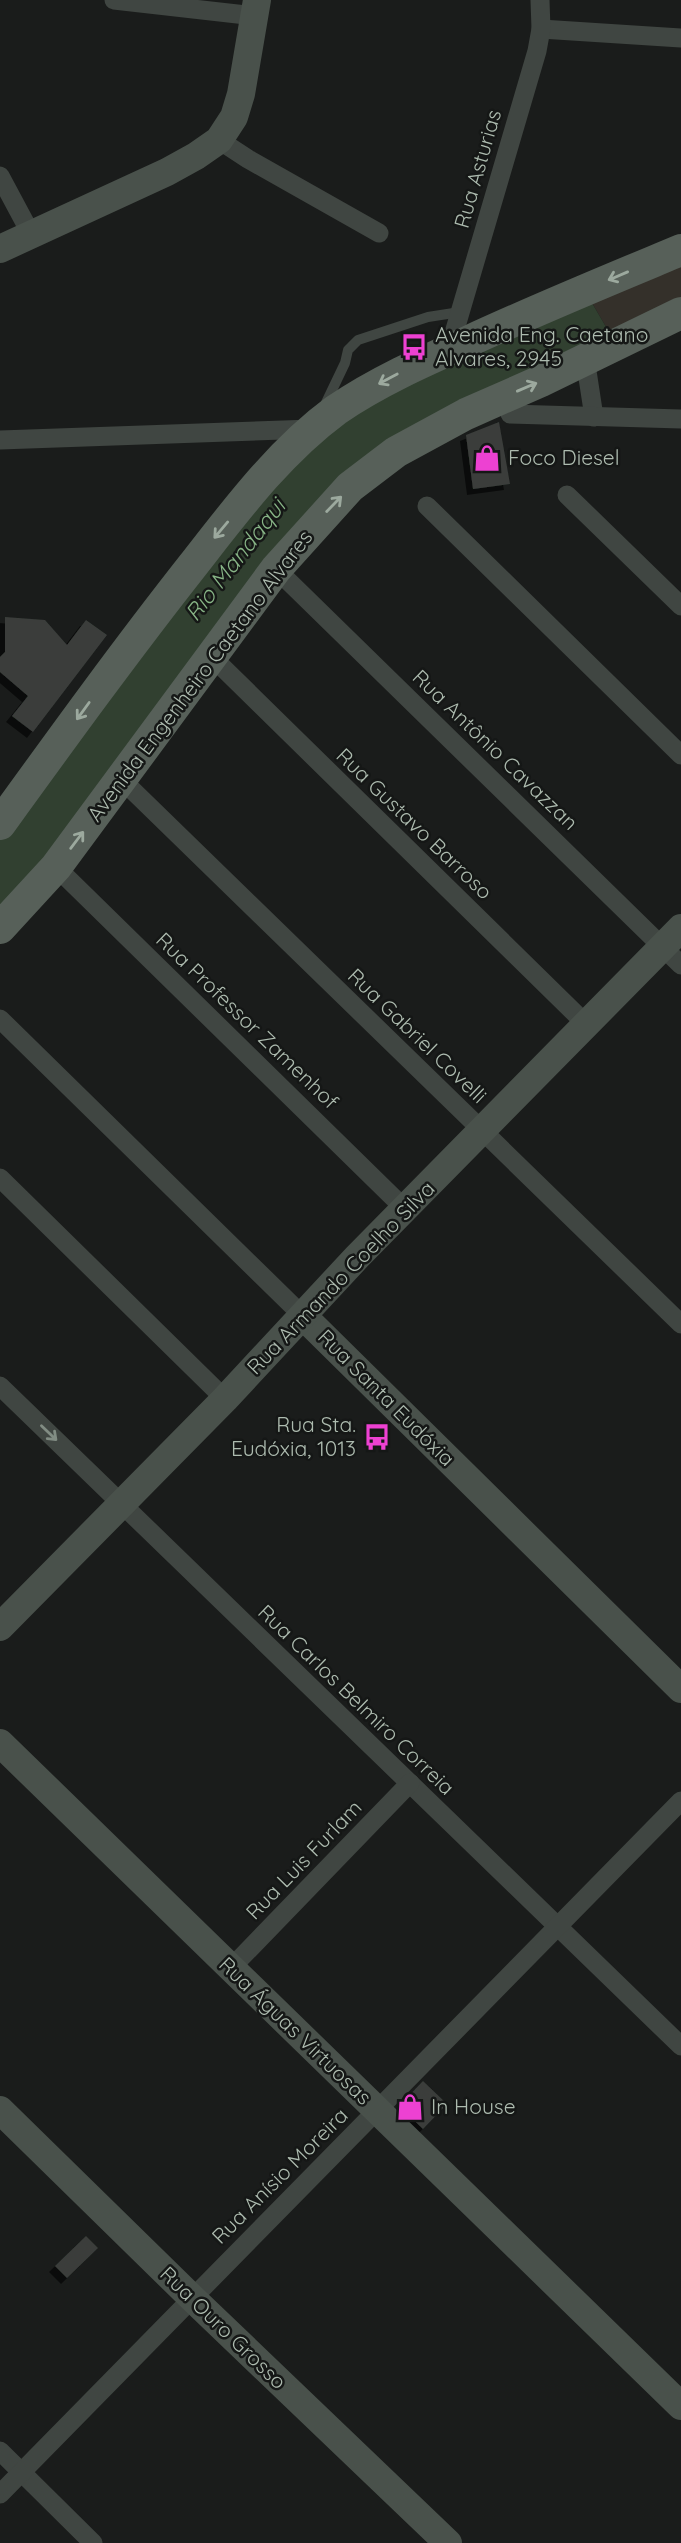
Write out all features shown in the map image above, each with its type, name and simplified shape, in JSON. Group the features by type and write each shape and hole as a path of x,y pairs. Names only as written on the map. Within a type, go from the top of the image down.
{"main road":[{"path":"0,824 151,619 214,539 277,462 313,428 363,392 449,350 681,250"},
{"name":"Avenida Engenheiro Caetano Alvares","path":"0,928 57,867 276,569 349,487 396,452 466,414 681,313"}],"street":[{"path":"0,249 196,156 219,140 234,117 242,94 256,8 114,0"},
{"name":"Rua Asturias","path":"449,350 537,51 541,29 540,0"},
{"path":"541,29 681,38"},
{"path":"219,140 379,233"},
{"path":"0,176 31,234"},
{"path":"585,358 594,416"},
{"path":"510,414 681,419"},
{"path":"0,440 313,428"},
{"path":"567,495 681,606"},
{"path":"428,506 681,755"},
{"name":"Rua Antônio Cavazzan","path":"276,569 675,947"},
{"name":"Rua Gustavo Barroso","path":"211,656 586,1024"},
{"name":"Rua Gabriel Covelli","path":"122,780 681,1324"},
{"name":"Rua Professor Zamenhof","path":"57,867 405,1209"},
{"name":"Rua Armando Coelho Silva","path":"0,1627 225,1399 586,1024 675,947"},
{"name":"Rua Santa Eudóxia","path":"0,1020 681,1689"},
{"path":"0,1178 225,1399"},
{"name":"Rua Carlos Belmiro Correia","path":"0,1386 681,2046"},
{"name":"Rua Águas Virtuosas","path":"0,1743 681,2406"},
{"name":"Rua Luis Furlam","path":"231,1968 410,1783"},
{"name":"Rua Anísio Moreira","path":"0,2494 681,1801"},
{"name":"Rua Ouro Grosso","path":"0,2110 448,2543"},
{"path":"0,2451 93,2543"}],"lane":[{"path":"313,428 345,363 348,350 358,340 428,317 460,312"}],"shaded area":[{"path":"681,257 681,302 609,332 592,303"}],"water":[{"name":"Rio Mandaqui","path":"592,303 609,332 406,429 0,911 0,837 250,502 362,399"}],"building":[{"name":"Foco Diesel","path":"499,422 510,484 473,489 466,435"},
{"path":"5,617 45,620 67,645 86,620 107,635 33,732 12,716 28,696 0,672 0,657 5,652"},
{"path":"423,2081 447,2104 423,2129 399,2106"},
{"path":"86,2236 98,2248 67,2278 55,2266"}],"place":[{"name":"Avenida Eng. Caetano Alvares, 2945","path":"414,347"},
{"name":"Foco Diesel","path":"487,458"},
{"name":"Rua Sta. Eudóxia, 1013","path":"377,1437"},
{"name":"In House","path":"410,2107"}]}
